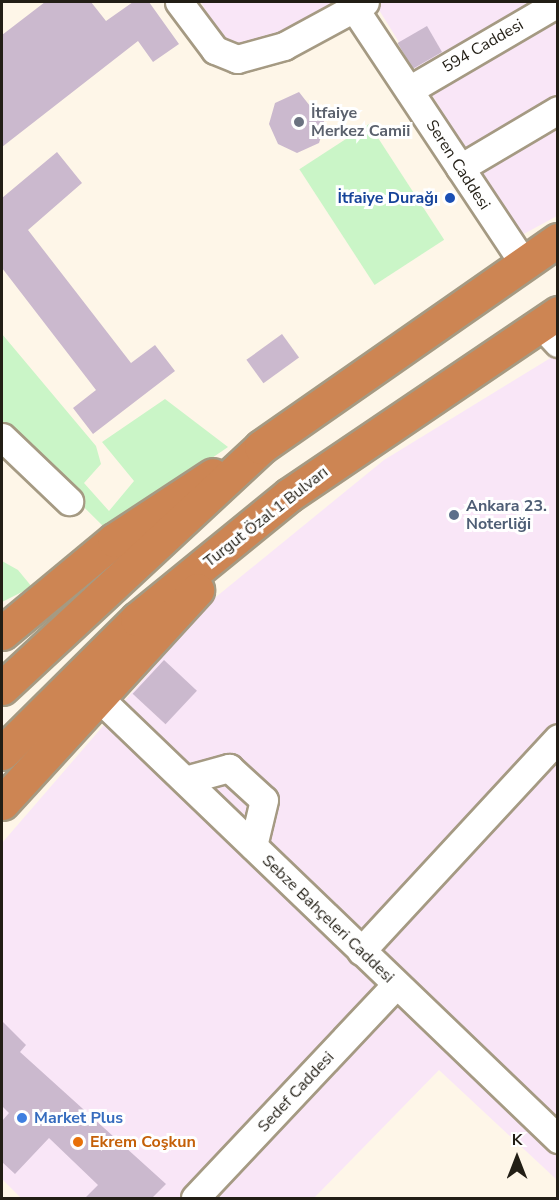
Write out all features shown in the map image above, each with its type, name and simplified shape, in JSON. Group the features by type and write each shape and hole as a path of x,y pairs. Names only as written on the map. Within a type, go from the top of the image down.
{"highway":[{"path":"2,633 64,579 173,497 261,447 522,261 558,240"},
{"name":"Turgut Özal 1 Bulvarı","path":"2,752 137,619 256,521 404,414 552,327"},
{"path":"2,688 261,447"},
{"path":"2,803 99,698 256,521"},
{"path":"2,611 64,579"}],"street":[{"path":"179,2 205,39 229,58 265,54 360,4"},
{"name":"594 Caddesi","path":"408,90 558,3"},
{"name":"Seren Caddesi","path":"360,4 408,90 522,261"},
{"path":"460,168 558,110"},
{"path":"2,437 69,501"},
{"name":"Sebze Bahçeleri Caddesi","path":"99,698 558,1139"},
{"path":"361,951 558,738"},
{"path":"185,780 229,768 264,800 253,846"},
{"name":"Sedef Caddesi","path":"195,1198 396,985"}],"shaded area":[{"path":"201,2 338,2 270,43 247,47 221,37"},
{"path":"374,2 557,2 557,216 520,236"},
{"path":"557,354 557,1180 439,1070 314,1198 21,1198 2,1179 2,843 211,601 384,460"}],"green space":[{"path":"369,124 444,240 375,285 299,169"},
{"path":"2,334 96,446 101,464 84,483 109,511 134,481 102,442 165,399 228,447 107,530 2,426"},
{"path":"2,561 18,570 32,587 2,602"}],"building":[{"path":"45,2 91,2 106,21 133,2 149,2 179,44 153,62 138,41 2,147 2,35"},
{"path":"427,26 442,52 413,69 398,43"},
{"name":"İtfaiye Merkez Camii","path":"299,92 310,106 316,103 325,124 319,143 297,153 278,144 269,124 275,103"},
{"path":"57,152 82,183 28,230 131,363 155,345 175,371 93,434 73,408 96,390 2,268 2,198"},
{"path":"282,334 299,357 263,383 246,360"},
{"path":"164,660 197,691 166,724 133,694"},
{"path":"2,1021 26,1045 20,1052 166,1184 152,1198 85,1198 98,1185 49,1138 15,1174 2,1162 2,1121 9,1113 2,1106"}],"place":[{"name":"İtfaiye Merkez Camii","path":"299,122"},
{"name":"İtfaiye Durağı","path":"450,198"},
{"name":"Ankara 23. Noterliği","path":"454,515"},
{"name":"Market Plus","path":"22,1118"},
{"name":"Ekrem Coşkun","path":"78,1142"}]}
